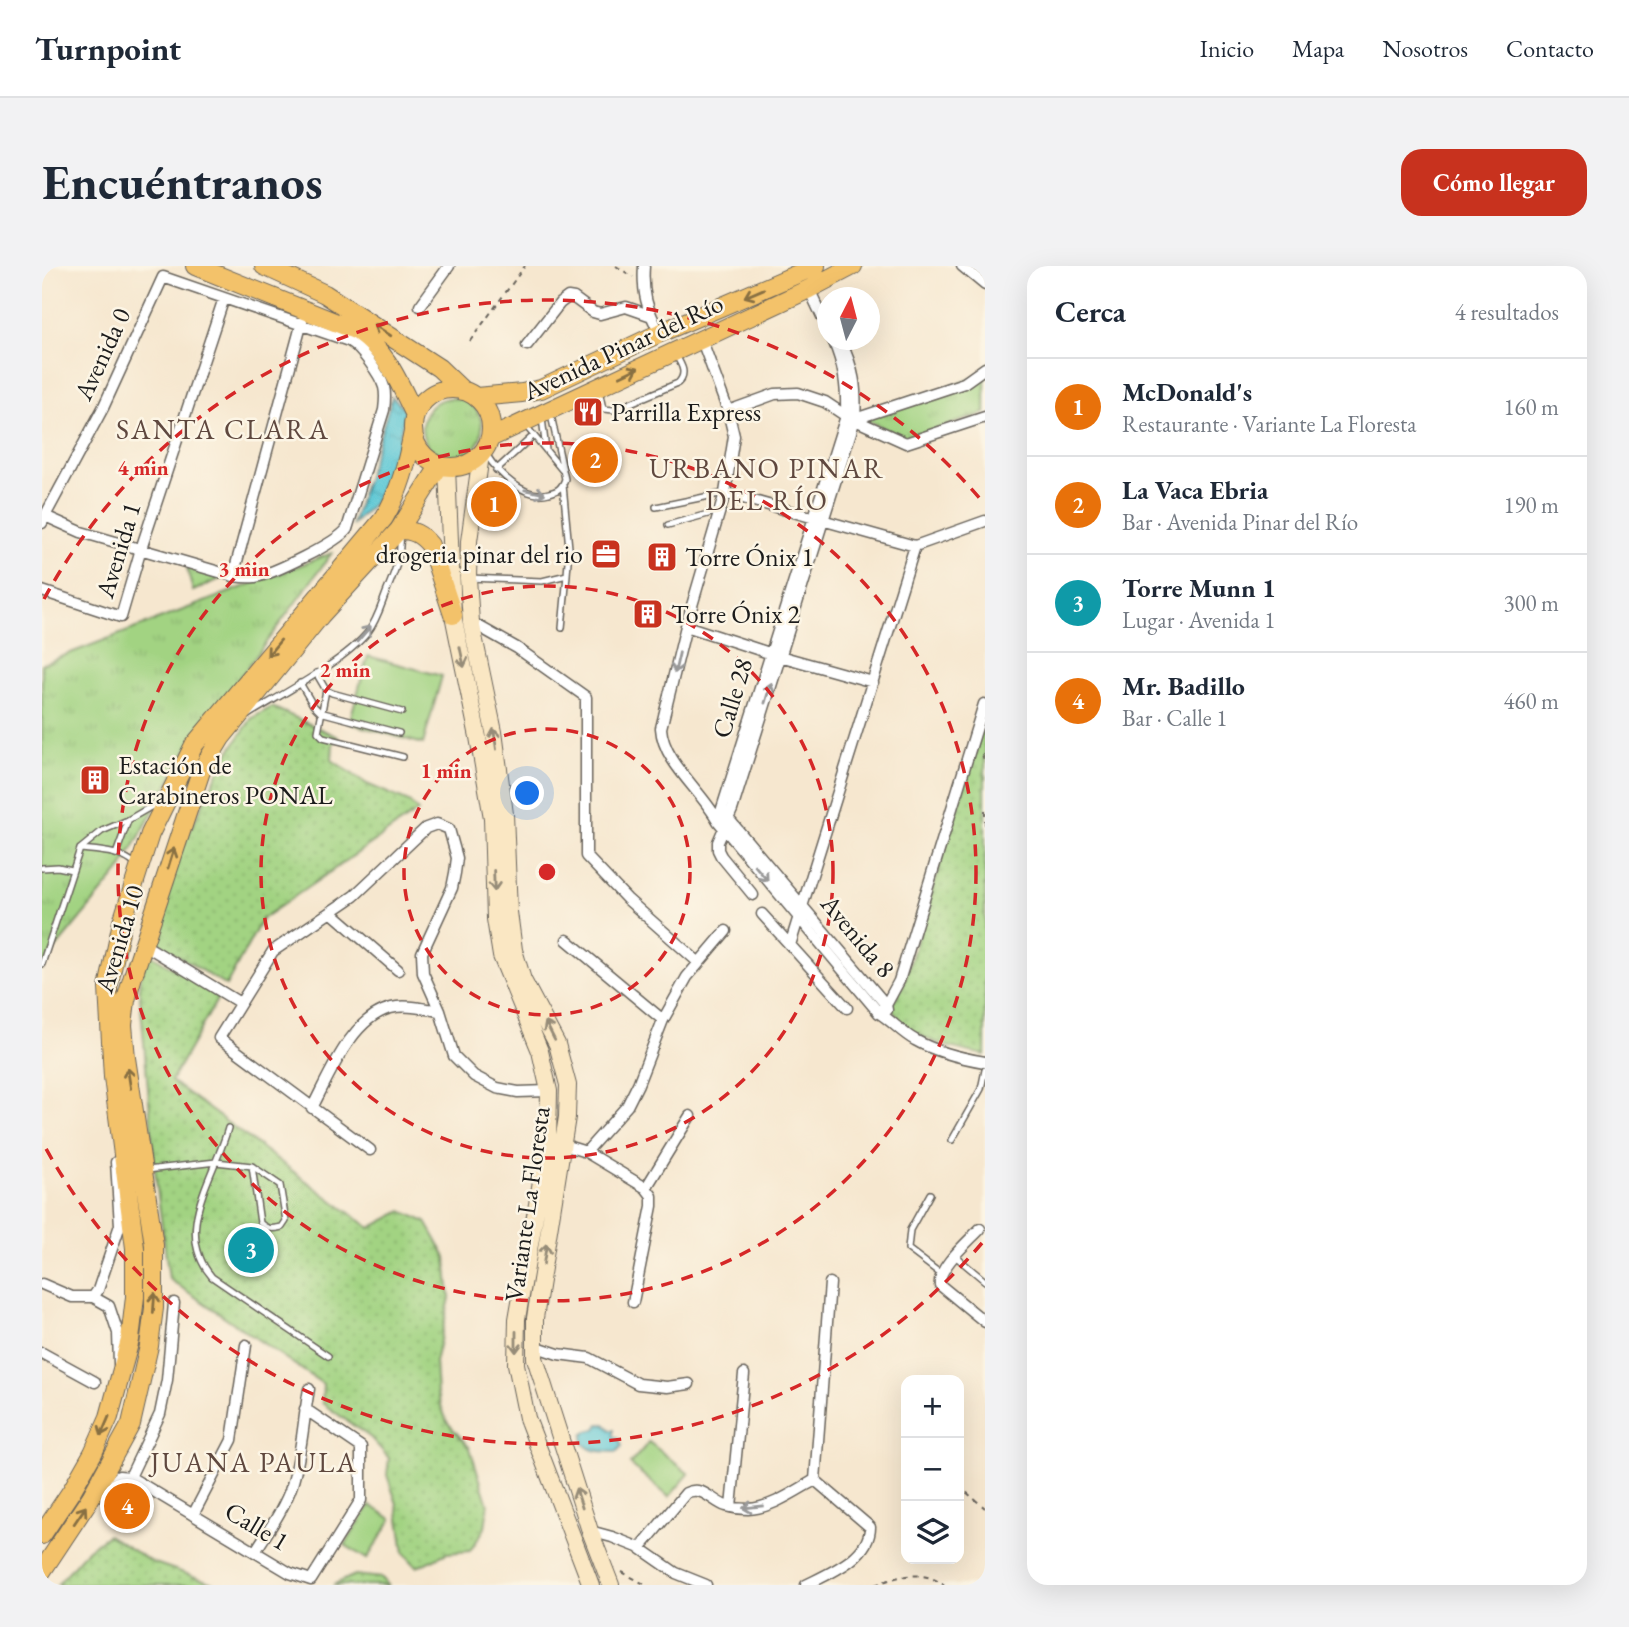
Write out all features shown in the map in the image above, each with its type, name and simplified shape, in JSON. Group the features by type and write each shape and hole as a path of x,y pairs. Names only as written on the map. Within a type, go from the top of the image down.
{"main road":[{"path":"195,266 303,317 340,322 372,341 389,362 414,424 421,453 428,459 444,466 467,464 485,448 489,415 439,368 325,293 264,266"},
{"name":"Avenida Pinar del Río","path":"469,394 522,393 541,389 660,333 816,266"},
{"name":"Avenida Pinar del Río","path":"485,448 528,429 545,411 853,266"},
{"path":"414,424 422,403 434,394 448,389 469,394"},
{"path":"522,393 517,399 516,411 528,429"},
{"name":"Avenida 10","path":"42,1535 93,1453 109,1417 130,1340 135,1297 135,1248 113,1077 108,988 119,933 149,834 194,745 233,709 321,615 357,564 396,499 405,471 414,424"},
{"name":"Variante La Floresta","path":"485,448 472,508 468,578 471,622 500,773 514,950 523,979 557,1044 568,1084 517,1318 516,1364 527,1418 588,1578"},
{"name":"Avenida 10","path":"357,564 399,530 444,466"},
{"name":"Variante La Floresta","path":"444,466 453,615 492,818 495,919 501,956 540,1051 549,1091 555,1143 535,1318 535,1358 590,1531 611,1585"},
{"path":"399,530 410,530 422,535 430,545 453,615"},
{"name":"Avenida 10","path":"42,1572 95,1492 131,1424 149,1346 154,1308 154,1245 123,1026 126,1000 201,771 228,728 233,709"},
{"path":"588,1578 602,1563"}],"street":[{"path":"420,306 449,266"},
{"path":"644,266 642,284 649,315 660,333"},
{"path":"962,266 985,285"},
{"name":"Avenida 0","path":"44,520 103,408 163,277 224,298"},
{"path":"812,287 817,295"},
{"path":"812,287 817,300"},
{"path":"527,345 568,297 600,314 626,307 649,315"},
{"path":"44,520 238,577 261,575 335,541 347,530 386,397 383,384 359,349 349,341 303,317 224,298"},
{"name":"Avenida 1","path":"42,592 121,617 224,298"},
{"path":"238,577 303,317"},
{"name":"Avenida 8","path":"701,338 729,411 734,436 725,493 686,625 661,728 662,741 667,752 721,818 802,904 890,1020 913,1039 938,1051 985,1062"},
{"name":"Calle 28","path":"838,350 842,360 851,417"},
{"name":"Calle 28","path":"753,895 721,856 718,842 721,818 851,417 857,391 845,350"},
{"path":"851,417 964,383 985,368"},
{"path":"729,411 775,394 798,393 825,402 906,443 985,417"},
{"path":"725,493 915,545 985,521"},
{"path":"790,945 915,545"},
{"path":"471,622 517,648 586,697 586,856 627,899 698,962"},
{"path":"686,625 774,655 873,682"},
{"path":"721,818 798,917 882,1009 899,981 984,704"},
{"path":"370,1150 219,1038 273,951 354,896 426,828 437,824 449,829 457,858 456,873 452,888 422,953 423,973 440,1011 454,1056 474,1076 497,1088 518,1092 549,1091"},
{"path":"331,912 398,970"},
{"path":"762,914 847,1008"},
{"path":"586,1152 626,1106 638,1084 663,1020 698,962 726,931"},
{"path":"566,940 663,1020"},
{"path":"143,944 240,1003"},
{"path":"312,1108 341,1053 357,1031 372,1017 390,1008 411,1007 440,1011"},
{"path":"646,1188 690,1116"},
{"path":"93,1297 98,1290 120,1224 115,1159 122,1141"},
{"path":"555,1143 586,1152 646,1188 652,1196 633,1302"},
{"path":"980,1229 941,1274 940,1285 985,1322"},
{"path":"815,1480 830,1283"},
{"path":"42,1284 72,1297 93,1297 109,1306 118,1333 119,1385"},
{"path":"95,1492 106,1493 119,1476 130,1477 160,1414 167,1380 174,1303"},
{"path":"193,1515 232,1440 246,1345"},
{"path":"534,1346 558,1354 589,1358 638,1384 667,1387 689,1384"},
{"path":"42,1353 95,1382"},
{"path":"731,1507 744,1374"},
{"path":"255,1552 284,1505 292,1486 309,1389"},
{"name":"Calle 1","path":"130,1477 290,1573 311,1580 361,1500 361,1447 305,1409"},
{"path":"640,1548 691,1490 700,1491 731,1507 750,1509 770,1504 815,1480"},
{"path":"806,1585 845,1563 870,1540 870,1527 815,1480"},
{"path":"590,1531 612,1536 640,1548 676,1573 706,1585"}],"lane":[{"path":"598,386 603,409 614,410 678,383 684,370 674,351"},
{"path":"545,411 546,450"},
{"path":"545,411 564,472 569,548 562,628"},
{"path":"496,470 528,429 564,472"},
{"path":"485,448 496,470 525,491 542,495 556,491 563,485"},
{"path":"656,507 725,493"},
{"path":"668,525 720,511"},
{"path":"228,728 316,673 348,651 368,632 379,612 396,567 399,530"},
{"path":"468,578 542,581 567,575"},
{"path":"316,673 326,690 402,712"},
{"path":"300,683 320,712 400,733"},
{"path":"326,690 318,732 323,737 403,757"},
{"path":"42,964 80,849 102,831 167,799"},
{"path":"116,854 128,820"},
{"path":"80,849 116,854 139,868"},
{"path":"42,868 72,870"},
{"path":"42,933 52,936"},
{"path":"952,1140 981,1089 985,1070"},
{"path":"228,1128 199,1204 196,1248 202,1265 212,1277 328,1356"},
{"path":"144,1171 216,1162 252,1166 280,1185 286,1221 282,1227 265,1228 260,1223 252,1166"},
{"path":"930,1194 910,1230 908,1249 941,1274"},
{"path":"955,1256 985,1281"}],"path":[{"path":"470,341 525,266"},
{"path":"617,266 642,284"},
{"path":"985,810 985,900"},
{"path":"964,1490 985,1508"},
{"path":"602,1563 646,1585"},
{"path":"875,1585 910,1575 925,1576 944,1585"}],"green space":[{"path":"985,374 985,413 906,439 863,418"},
{"path":"446,398 458,398 477,411 482,428 480,440 469,453 458,458 446,458 427,445 422,434 422,422 435,403"},
{"path":"332,553 188,748 122,868 49,956 42,970 42,664"},
{"path":"189,565 227,576 193,591 187,569"},
{"path":"368,656 442,676 423,744 349,723"},
{"path":"272,707 338,737 333,744 332,760 367,784 409,802 418,811 262,919 226,986 149,937 171,870 225,758 252,718"},
{"path":"985,718 985,1055 923,1037 905,1025 890,1008 903,986"},
{"path":"147,952 219,996 171,1081 370,1228 402,1211 426,1222 446,1257 450,1298 435,1362 437,1394 447,1422 470,1448 488,1505 485,1528 470,1551 447,1553 417,1567 404,1553 397,1504 387,1475 389,1458 371,1438 322,1403 323,1384 169,1279 156,1181 139,985"},
{"path":"649,1442 689,1474 669,1497 630,1464"},
{"path":"370,1505 392,1519 367,1559 345,1545"},
{"path":"108,1535 152,1562 219,1585 57,1585 88,1549"},
{"path":"355,1575 382,1578 388,1585 333,1585"}],"water":[{"path":"392,397 405,409 396,458 375,502 352,525"},
{"path":"599,1424 605,1424 614,1430 614,1436 622,1446 617,1452 595,1450 583,1443 583,1435 596,1429"}],"place":[{"name":"Parrilla Express","path":"588,412"},
{"name":"La Vaca Ebria","path":"595,460"},
{"name":"McDonald's","path":"494,504"},
{"name":"drogeria pinar del rio","path":"606,554"},
{"name":"Torre Ónix 1","path":"662,557"},
{"name":"Torre Ónix 2","path":"648,614"},
{"name":"Estación de Carabineros PONAL","path":"95,780"},
{"name":"Torre Munn 1","path":"251,1250"},
{"name":"Mr. Badillo","path":"127,1506"}],"district":[{"name":"SANTA CLARA","path":"223,429"},
{"name":"URBANO PINAR DEL RÍO","path":"767,484"},
{"name":"JUANA PAULA","path":"254,1462"}]}
